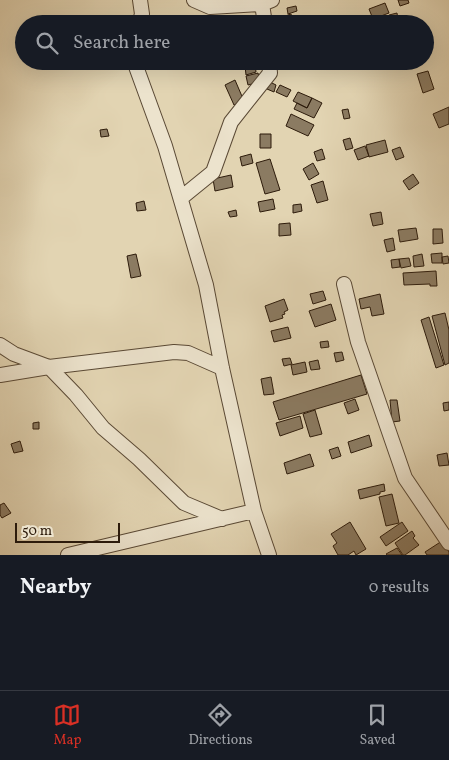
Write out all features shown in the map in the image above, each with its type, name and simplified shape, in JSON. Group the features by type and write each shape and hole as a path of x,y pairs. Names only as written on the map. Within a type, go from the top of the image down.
{"street":[{"path":"140,0 142,15"},
{"path":"194,0 210,7 267,2 266,15"},
{"path":"137,70 181,198 206,285 222,368 254,511 269,555"},
{"path":"181,198 213,172 232,122 270,73 270,70"},
{"path":"344,284 358,342 405,478 449,543"},
{"path":"0,345 14,354 49,368 76,395 103,428 139,459 184,503 222,519"},
{"path":"0,376 174,352 188,353 222,368"},
{"path":"68,555 254,511"}],"building":[{"path":"398,0 408,0 409,3 400,6"},
{"path":"385,3 389,13 371,15 369,9"},
{"path":"296,6 297,11 288,14 287,8"},
{"path":"245,70 256,70 256,72 246,75"},
{"path":"428,71 434,89 423,93 417,74"},
{"path":"258,73 260,82 248,85 246,76"},
{"path":"235,80 244,101 234,105 225,85"},
{"path":"270,82 276,85 274,92 267,89"},
{"path":"280,85 291,90 287,97 276,92"},
{"path":"298,92 312,98 307,108 293,101"},
{"path":"312,98 322,103 314,118 294,109 297,103 307,108"},
{"path":"449,107 449,124 439,128 433,114"},
{"path":"348,109 350,118 344,119 342,110"},
{"path":"291,114 314,125 308,136 286,126"},
{"path":"107,129 109,136 101,137 100,130"},
{"path":"260,134 271,134 271,148 260,148"},
{"path":"350,138 353,148 346,150 343,140"},
{"path":"385,140 388,152 369,157 366,145"},
{"path":"365,146 369,156 358,160 354,150"},
{"path":"400,147 404,157 396,160 392,150"},
{"path":"322,149 325,159 317,161 314,152"},
{"path":"251,154 253,163 242,166 240,157"},
{"path":"270,159 280,190 265,194 256,163"},
{"path":"313,163 319,174 309,180 303,169"},
{"path":"413,174 419,183 409,190 403,181"},
{"path":"231,175 233,187 215,191 213,179"},
{"path":"323,181 328,200 317,203 311,185"},
{"path":"273,199 275,209 260,212 258,202"},
{"path":"144,201 146,210 137,211 136,203"},
{"path":"301,204 302,211 293,213 293,205"},
{"path":"236,210 237,216 230,217 228,212"},
{"path":"381,212 383,224 373,226 370,214"},
{"path":"290,223 291,235 279,236 279,224"},
{"path":"416,228 418,239 400,242 398,230"},
{"path":"433,229 442,229 443,243 433,244"},
{"path":"393,238 395,250 387,252 384,240"},
{"path":"442,253 442,263 432,263 431,254"},
{"path":"136,254 141,276 131,278 127,256"},
{"path":"422,254 424,266 414,267 413,256"},
{"path":"448,256 449,263 443,264 442,257"},
{"path":"409,258 411,266 401,268 399,259"},
{"path":"399,259 400,267 392,268 391,260"},
{"path":"436,271 437,286 430,286 430,284 404,285 403,273"},
{"path":"323,291 326,300 313,304 310,294"},
{"path":"380,294 384,314 372,316 370,307 361,309 359,299"},
{"path":"284,299 288,310 282,315 283,318 270,322 265,306"},
{"path":"331,304 336,320 315,327 309,311"},
{"path":"445,313 449,330 449,363 445,365 432,316"},
{"path":"429,317 444,365 436,368 421,320"},
{"path":"288,327 291,338 274,342 271,331"},
{"path":"328,341 329,347 321,348 320,342"},
{"path":"342,352 344,360 336,362 334,353"},
{"path":"290,358 292,364 284,366 282,359"},
{"path":"318,360 320,369 311,370 309,362"},
{"path":"305,362 307,372 293,375 291,365"},
{"path":"361,375 367,394 279,420 273,402"},
{"path":"271,377 274,394 264,395 261,379"},
{"path":"355,399 359,410 348,414 344,403"},
{"path":"390,400 397,400 400,421 392,422"},
{"path":"449,402 449,410 444,411 443,403"},
{"path":"315,410 322,434 310,437 303,414"},
{"path":"300,416 303,428 280,436 276,423"},
{"path":"39,422 39,429 33,429 33,423"},
{"path":"369,435 372,446 351,453 348,442"},
{"path":"20,441 23,451 14,453 11,444"},
{"path":"338,447 341,456 332,459 329,450"},
{"path":"447,453 449,465 439,466 437,455"},
{"path":"310,454 314,466 287,474 284,463"},
{"path":"384,484 385,491 360,499 358,490"},
{"path":"392,494 399,523 386,526 379,497"},
{"path":"4,503 11,513 2,518 0,515 0,505"},
{"path":"350,522 366,549 356,555 354,551 348,555 338,555 333,546 337,543 331,534"},
{"path":"402,522 408,531 386,546 380,537"},
{"path":"412,531 415,536 413,538 419,545 403,555 395,543"},
{"path":"442,541 449,555 427,555 425,552"},
{"path":"397,548 402,555 386,554"}]}
